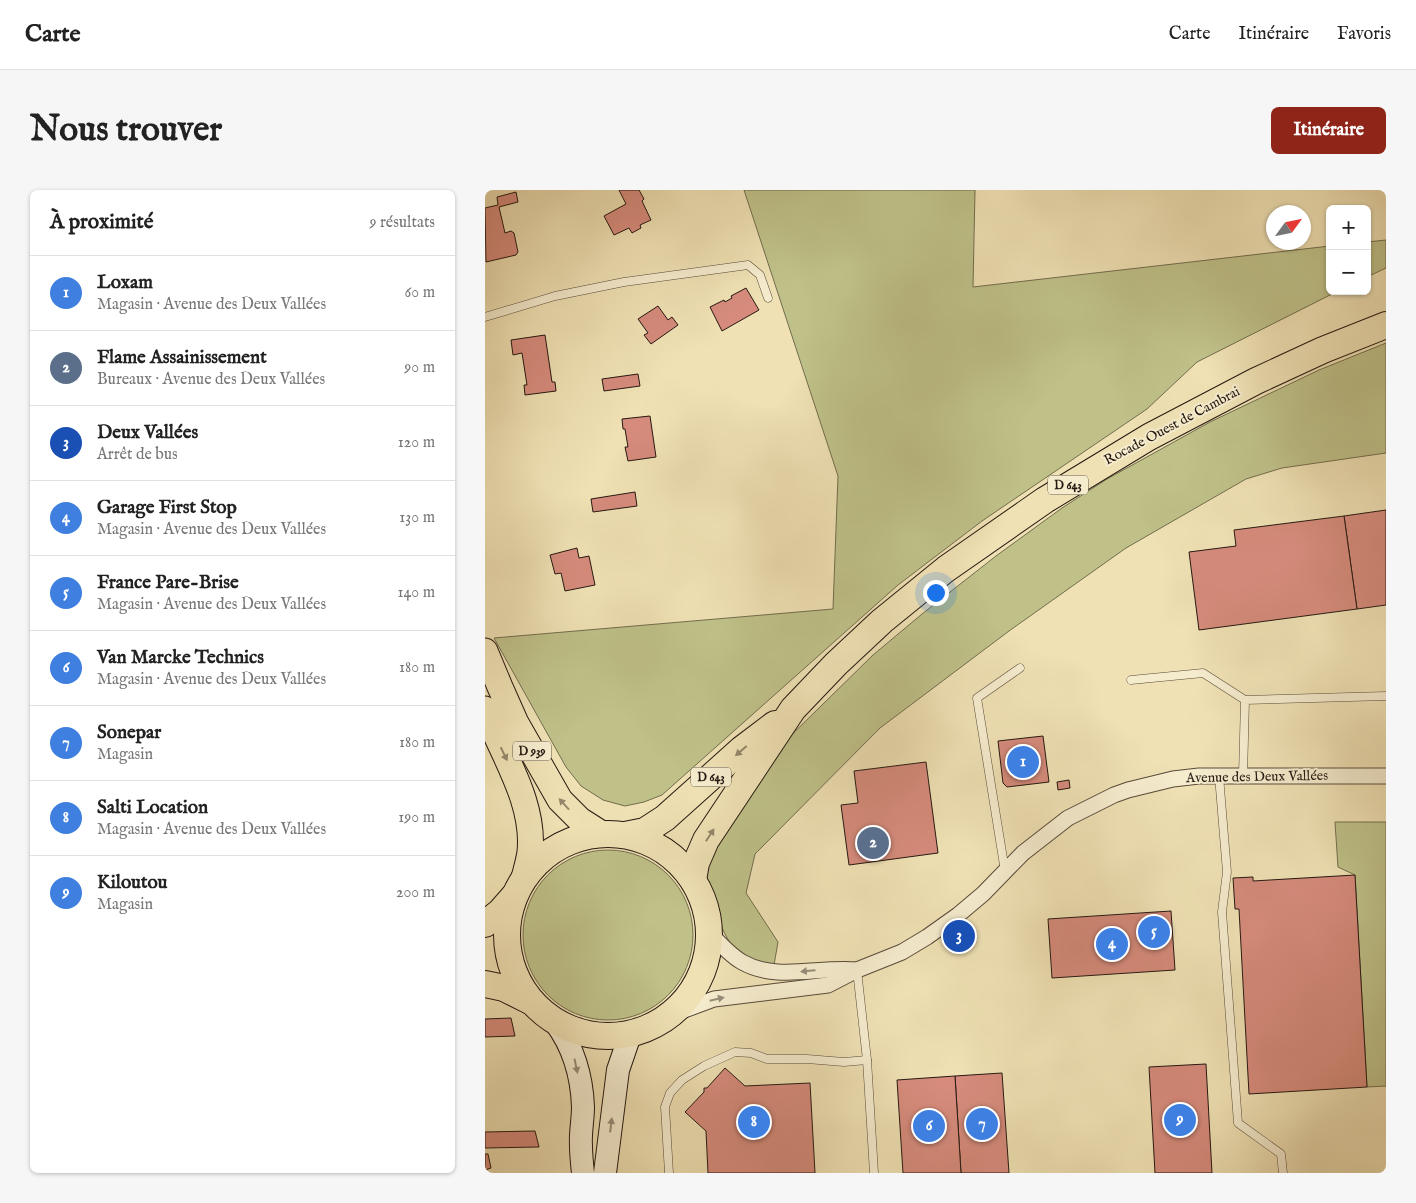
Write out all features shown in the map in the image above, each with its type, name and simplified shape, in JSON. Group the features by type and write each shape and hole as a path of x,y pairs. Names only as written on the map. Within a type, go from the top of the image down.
{"highway":[{"name":"Rocade Ouest de Cambrai","path":"693,880 696,863 706,840 793,710 836,664 901,605 946,569 1045,500 1118,454 1209,404 1323,350 1386,325"},
{"name":"Rocade Ouest de Cambrai","path":"519,887 539,860 558,847 579,838 645,831 665,818 742,749 793,710"},
{"path":"485,984 504,988 532,1002 555,1022 579,1033 591,1036 617,1037 630,1035 651,1027 683,1005 700,979 709,949 710,933 702,896 684,869 663,850 645,841 613,834"},
{"path":"485,924 500,912 519,887"},
{"path":"519,887 507,929 508,951 514,973 532,1002"}],"main road":[{"name":"D 939","path":"485,651 499,688 560,800 580,820 613,834"},
{"name":"D 939","path":"485,709 494,733 517,778 530,832 530,852 519,887"},
{"path":"555,1022 566,1037 574,1056 579,1076 583,1105 581,1145 583,1173"},
{"path":"605,1173 618,1070 630,1035"}],"street":[{"name":"Avenue des Deux Vallées","path":"671,1015 714,999 828,984 903,952 936,932 977,899 1034,843 1056,826 1084,809 1114,795 1173,779 1219,776 1386,776"},
{"name":"Avenue des Deux Vallées","path":"710,933 739,961 763,970 793,972 841,968 857,970"}],"lane":[{"path":"485,317 555,296 624,282 748,265 760,275 768,298"},
{"path":"1005,871 977,698 1020,668"},
{"path":"1131,680 1203,672 1245,700 1386,696"},
{"path":"1243,776 1245,700"},
{"path":"1219,776 1227,872 1222,912 1238,1123 1281,1154 1283,1173"},
{"path":"857,970 867,1060 874,1173"},
{"path":"669,1173 665,1107 667,1100 675,1086 704,1066 735,1052 743,1051 767,1060 807,1059 844,1062 867,1060"}],"green space":[{"path":"744,190 975,190 973,287 1295,250 1311,250 1311,248 1326,246 1326,295 1330,295 1197,362 1147,409 982,521 898,585 662,795 644,802 625,806 603,800 581,786 566,767 494,638 833,609 838,476"},
{"path":"1386,240 1386,268 1371,275 1371,250 1371,242"},
{"path":"1386,343 1386,453 1282,468 1246,479 1126,548 1009,631 880,728 755,854 746,893 778,942 774,965 752,961 735,949 720,924 707,881 707,858 770,756 873,655 996,556 1062,508 1107,479 1210,422 1319,370"},
{"path":"1335,822 1386,822 1386,1086 1367,1087 1355,875 1338,867"},
{"path":"608,850 633,854 648,860 662,869 674,881 683,895 689,910 693,935 689,960 683,975 674,989 662,1001 648,1010 633,1016 608,1020 583,1016 568,1010 554,1001 542,989 533,975 527,960 523,935 527,910 533,895 542,881 554,869 568,860 583,854"}],"building":[{"path":"619,190 639,190 651,220 640,225 641,228 632,233 629,228 614,235 604,216 626,204"},
{"path":"516,192 518,202 499,207 505,233 511,231 514,233 518,252 516,255 486,262 485,208 498,205 497,197"},
{"path":"746,288 759,310 722,331 710,307 724,300 725,302 732,298 731,296"},
{"path":"658,306 668,320 672,317 678,325 651,344 644,335 648,333 638,319"},
{"path":"545,335 552,382 555,382 556,391 525,395 524,385 527,385 522,353 513,355 511,340"},
{"path":"638,374 640,386 604,391 602,379"},
{"path":"650,416 656,457 628,461 625,447 628,447 622,419"},
{"path":"635,492 637,506 593,512 591,499"},
{"path":"1386,510 1386,605 1357,609 1344,516"},
{"path":"1344,516 1357,609 1199,630 1189,552 1236,546 1234,530"},
{"path":"577,548 579,558 589,556 595,585 565,591 561,573 555,574 550,555"},
{"path":"1043,736 1049,782 1007,787 1003,783 998,741"},
{"path":"926,762 938,853 849,865 841,805 858,803 854,771"},
{"path":"1069,780 1070,788 1058,790 1057,782"},
{"path":"1355,875 1367,1087 1249,1094 1239,909 1235,909 1233,878 1253,877 1253,881"},
{"path":"1171,911 1175,970 1052,978 1048,919"},
{"path":"511,1018 515,1036 485,1037 485,1019"},
{"path":"1206,1064 1212,1173 1155,1173 1149,1067"},
{"path":"725,1068 745,1086 810,1083 815,1173 708,1173 706,1131 685,1112 704,1092 704,1088 707,1088"},
{"path":"1002,1073 1009,1173 961,1173 955,1076"},
{"path":"955,1076 961,1173 903,1173 897,1080"},
{"path":"535,1131 539,1147 485,1148 485,1132"},
{"path":"485,1154 488,1154 491,1168 485,1170"}],"place":[{"name":"Loxam","path":"1023,762"},
{"name":"Flame Assainissement","path":"873,843"},
{"name":"France Pare-Brise","path":"1154,932"},
{"name":"Deux Vallées","path":"959,936"},
{"name":"Garage First Stop","path":"1112,944"},
{"name":"Kiloutou","path":"1180,1120"},
{"name":"Salti Location","path":"754,1122"},
{"name":"Sonepar","path":"982,1124"},
{"name":"Van Marcke Technics","path":"929,1126"}]}
